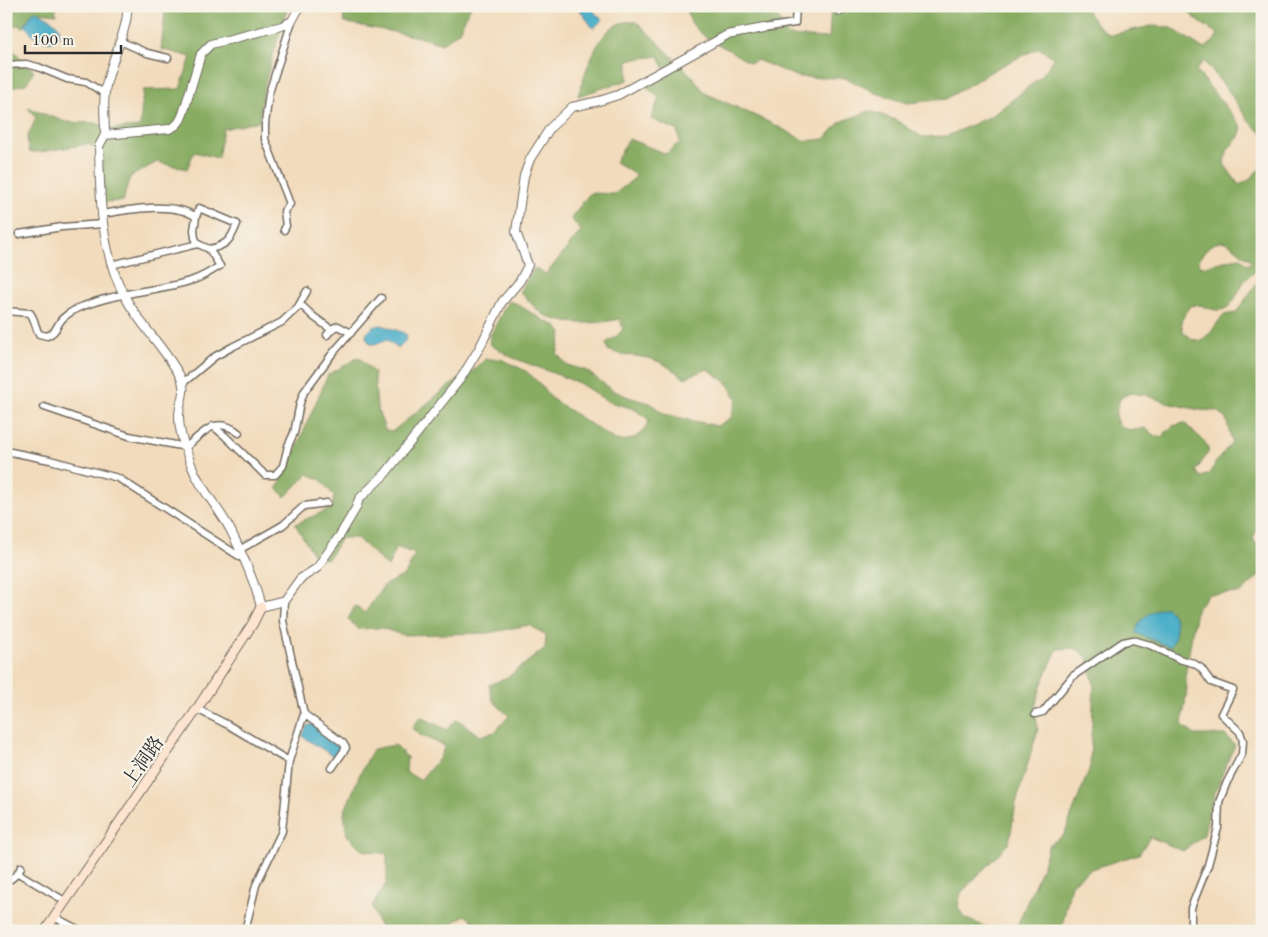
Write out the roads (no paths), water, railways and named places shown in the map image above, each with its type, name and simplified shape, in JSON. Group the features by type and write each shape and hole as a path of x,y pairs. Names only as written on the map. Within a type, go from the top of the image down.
{"main road":[{"name":"上洞路","path":"45,931 197,709 253,623 261,607"}],"street":[{"path":"127,6 128,11 120,41 112,60 104,92 105,135 100,146 102,214 111,265 124,294 181,376 185,390 179,414 181,434 192,467 230,529 257,592 261,607 284,600"},
{"path":"284,230 286,226 284,211 290,204 265,139 265,124 269,94 292,21 300,6"},
{"path":"245,931 256,885 282,831 289,761 304,714 283,621 284,600 300,579 317,568 340,535 356,508 359,498 385,474 461,378 480,347 502,302 520,281 528,265 516,232 524,176 530,159 550,128 572,107 618,95 727,35 795,23 796,6"},
{"path":"840,12 845,6"},
{"path":"105,135 175,127 181,121 201,54 211,44 282,26 292,21"},
{"path":"120,41 147,53 168,58"},
{"path":"6,65 26,64 67,79 86,82 104,92"},
{"path":"198,244 194,230 199,208 237,224 232,238 218,247 209,249"},
{"path":"102,214 134,209 171,209 188,211 196,217"},
{"path":"19,234 62,227 103,224"},
{"path":"6,311 30,313 34,317 36,330 39,334 47,336 55,332 64,317 92,303 124,294 196,280 220,266 209,249 198,244 111,265"},
{"path":"183,383 214,358 282,322 293,313 307,291"},
{"path":"213,426 264,475 275,475 283,466 288,446 294,434 304,392 332,354 381,298"},
{"path":"300,304 329,332 338,326 351,333"},
{"path":"44,407 128,436 186,447 213,426 224,425 239,433"},
{"path":"6,452 50,460 118,478 242,558"},
{"path":"239,550 283,525 304,506 327,503"},
{"path":"1035,714 1043,712 1073,676 1122,642 1128,641 1142,642 1179,660 1193,663 1202,668 1211,682 1233,690 1221,714 1240,732 1243,742 1242,754 1219,802 1218,828 1208,865 1191,908 1191,931"},
{"path":"197,709 289,761"},
{"path":"304,714 343,743 346,748 332,768"},
{"path":"6,876 11,878 19,870 65,901"},
{"path":"54,917 81,931"}],"water":[{"path":"577,6 591,6 595,13 603,20 593,28"},
{"path":"37,11 52,20 59,27 60,32 54,42 37,38 25,25 33,12"},
{"path":"382,325 407,335 406,340 398,348 387,340 370,344 366,337 367,333 373,327"},
{"path":"1161,608 1166,608 1175,621 1176,632 1170,647 1136,633 1144,618"},
{"path":"312,724 341,744 342,747 335,757 303,737 307,726"}]}
